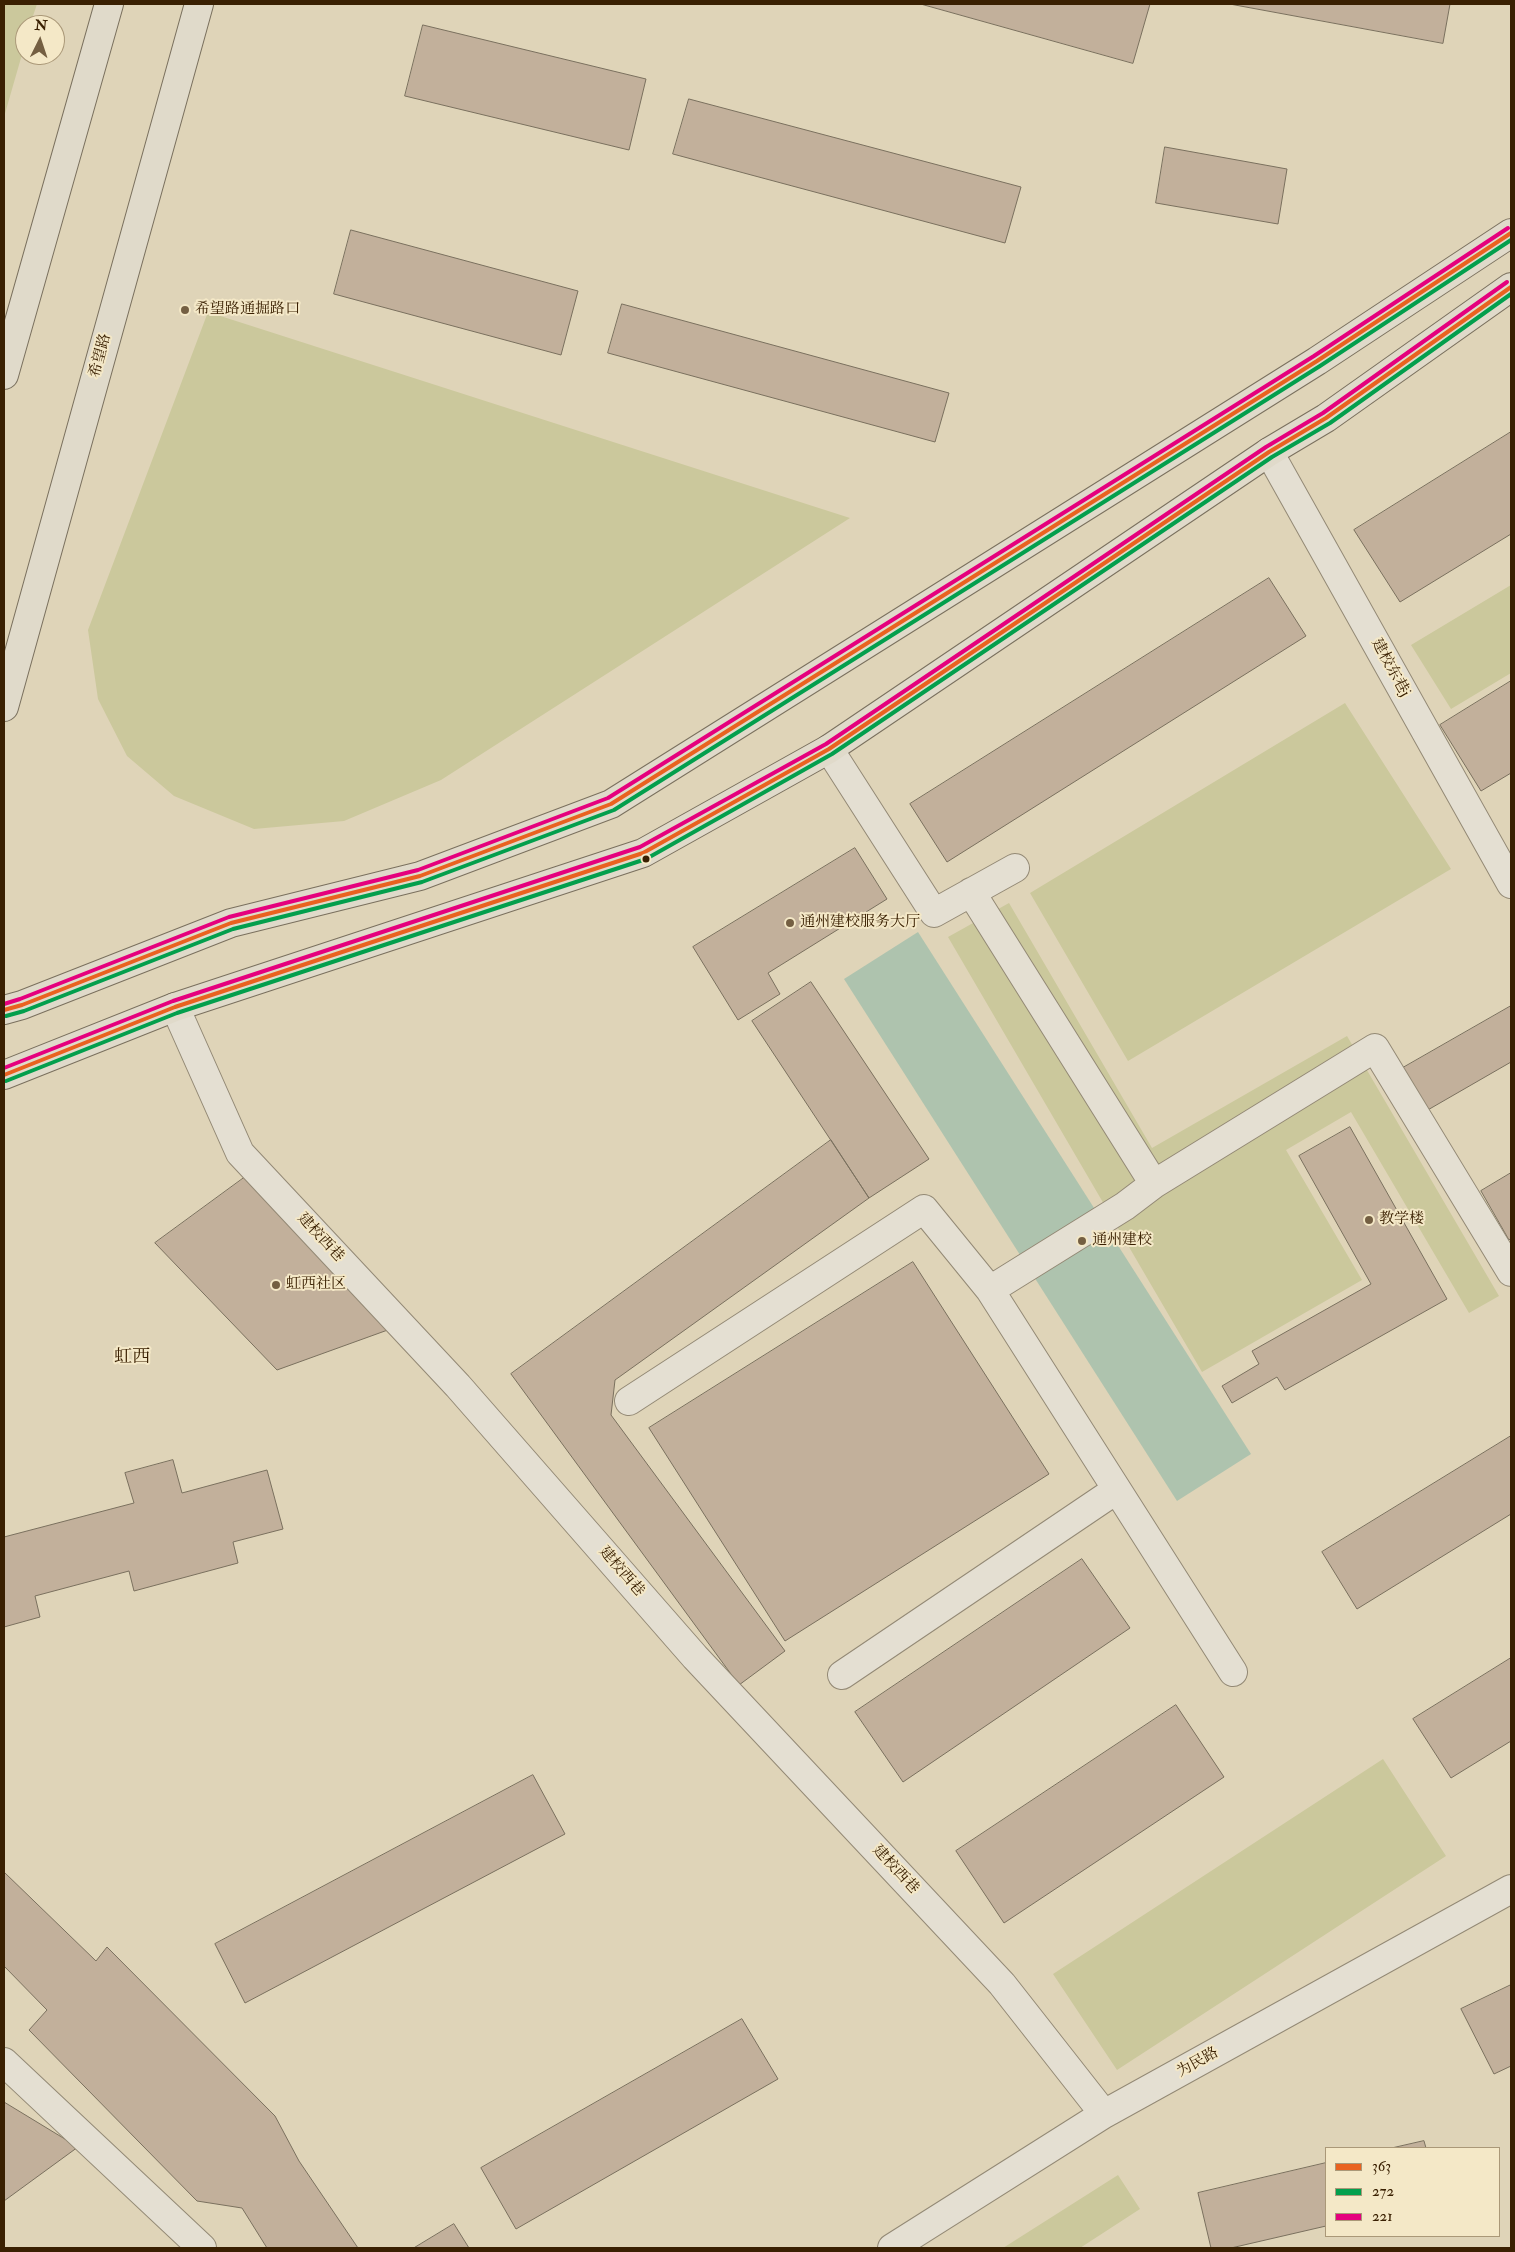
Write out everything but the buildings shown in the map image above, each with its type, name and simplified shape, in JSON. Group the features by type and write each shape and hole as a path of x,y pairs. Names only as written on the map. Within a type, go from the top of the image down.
{"main road":[{"path":"4,375 109,4"},
{"name":"希望路","path":"4,707 199,4"},
{"path":"4,1010 22,1005 231,923 420,876 612,804 1300,371 1511,233"},
{"path":"4,1075 174,1007 643,853 829,749 1269,452 1326,418 1511,287"}],"street":[{"name":"建校东巷j","path":"1269,452 1511,884"},
{"path":"829,749 934,913 1015,868"},
{"path":"971,892 1154,1184"},
{"name":"建校西巷","path":"174,1007 240,1153 458,1386 695,1657 1002,1984 1104,2114"},
{"path":"990,1290 1125,1206 1154,1184 1375,1048 1511,1272"},
{"path":"629,1401 924,1209 990,1290 1233,1672"},
{"path":"842,1675 1116,1490"},
{"name":"为民路","path":"892,2248 1104,2114 1511,1890"},
{"path":"4,2062 202,2248"}],"shaded area":[{"path":"4,4 37,4 33,15 15,15 15,65 19,65 4,117"},
{"path":"208,312 850,518 441,780 344,821 254,829 174,796 127,756 98,699 88,630"},
{"path":"1511,585 1511,673 1451,709 1411,645"},
{"path":"1345,703 1451,869 1128,1061 1030,893"},
{"path":"1009,903 1152,1148 1347,1036 1499,1296 1469,1313 1351,1112 1286,1150 1362,1280 1202,1372 948,937"},
{"path":"918,932 1251,1454 1177,1501 844,979"},
{"path":"1383,1759 1446,1856 1117,2070 1053,1974"},
{"path":"1118,2175 1140,2209 1080,2248 1003,2248"}],"transit line":[{"name":"221","path":"4,1004 229,917 418,870 608,798 1314,356 1508,228"},
{"name":"363","path":"4,1010 22,1005 231,923 420,876 611,804 1317,361 1511,233"},
{"name":"272","path":"6,1016 24,1011 233,929 422,882 614,810 1320,366 1511,240"},
{"name":"221","path":"4,1068 173,1001 640,847 826,744 1266,447 1323,413 1507,282"},
{"name":"363","path":"4,1075 175,1007 643,853 829,749 1269,452 1326,418 1511,287"},
{"name":"272","path":"6,1081 177,1013 646,859 832,754 1272,457 1330,423 1511,294"}],"place":[{"name":"希望路通掘路口","path":"185,310"},
{"name":"通州建校服务大厅","path":"790,923"},
{"name":"教学楼","path":"1369,1220"},
{"name":"通州建校","path":"1082,1241"},
{"name":"虹西社区","path":"276,1285"}],"district":[{"name":"虹西","path":"132,1358"}]}
